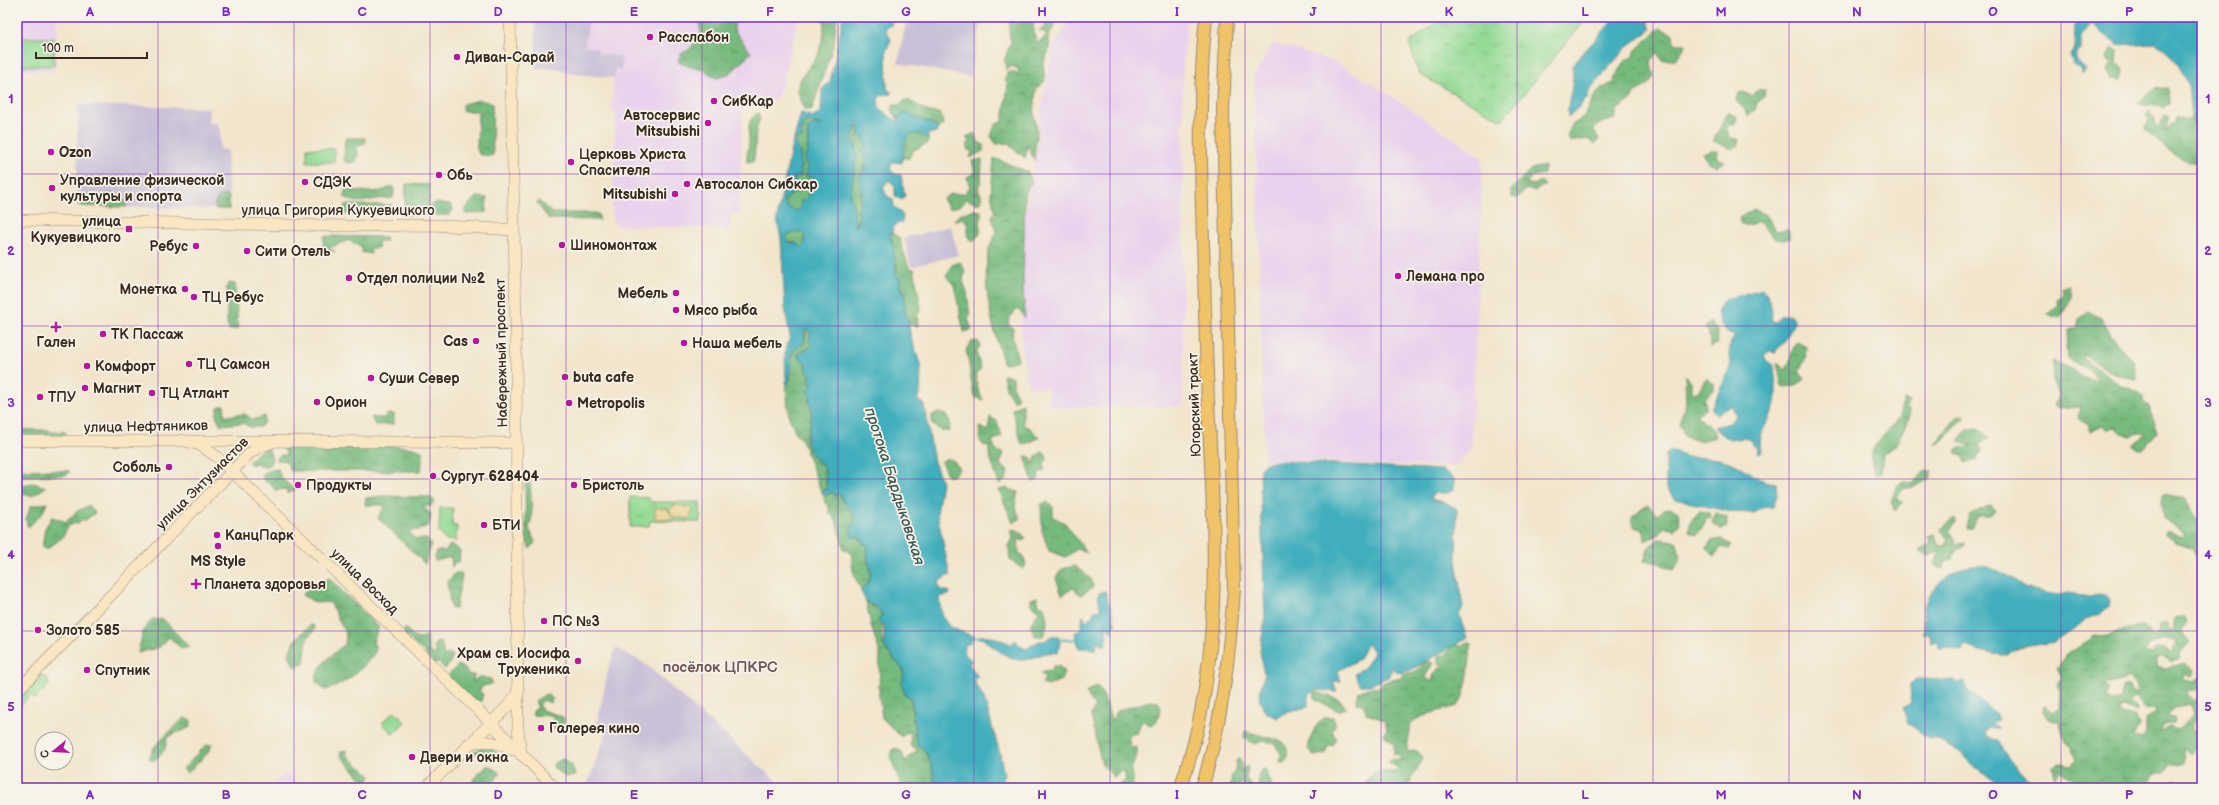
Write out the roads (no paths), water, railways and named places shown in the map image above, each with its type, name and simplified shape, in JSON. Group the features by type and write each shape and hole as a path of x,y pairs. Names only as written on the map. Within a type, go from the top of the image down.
{"main road":[{"name":"Набережный проспект","path":"510,17 517,443 518,729 521,755"},
{"name":"Югорский тракт","path":"1180,788 1192,749 1200,713 1212,629 1214,563 1201,113 1206,17"},
{"path":"1202,788 1220,721 1230,652 1234,556 1223,110 1227,17"},
{"name":"улица Григория Кукуевицкого","path":"17,220 348,226 432,225 514,230"},
{"name":"улица Восход","path":"181,440 200,445 210,451 555,788"},
{"name":"улица Нефтяников","path":"17,441 276,441"},
{"name":"улица Энтузиастов","path":"17,691 259,447 276,441 517,443"},
{"path":"1210,450 1231,448"},
{"path":"426,788 468,744 509,705 519,690"},
{"path":"468,744 485,741 493,742 521,755"}],"water":[{"name":"протока Бардыковская","path":"843,17 893,17 891,25 885,29 891,40 886,51 887,88 892,94 882,95 878,99 879,108 896,121 899,121 896,117 908,112 911,115 938,128 937,132 928,134 928,139 920,134 911,134 906,140 902,163 892,162 890,169 895,174 901,175 905,197 901,199 895,196 895,187 889,180 883,187 886,195 893,199 894,206 903,215 902,222 895,225 890,235 896,266 896,275 901,279 900,286 905,293 905,312 909,324 910,334 921,367 920,394 917,399 924,405 934,462 942,482 937,513 950,576 946,576 938,583 940,590 950,592 949,595 939,597 940,607 948,624 958,631 974,636 970,643 965,645 963,652 972,661 969,664 978,677 975,679 975,684 984,698 1000,754 1004,775 1001,788 936,788 928,757 922,747 917,744 911,698 905,695 902,684 904,671 884,646 884,626 878,621 882,615 878,608 866,602 861,591 870,577 870,568 867,555 868,546 863,543 860,537 852,537 850,530 855,520 840,495 835,496 833,492 824,496 821,491 827,490 825,469 809,451 810,447 806,444 810,428 811,415 808,400 811,398 807,390 812,385 809,379 811,375 805,369 806,364 797,355 812,345 809,341 811,332 806,329 804,334 805,342 791,353 790,379 786,387 785,351 790,337 785,308 781,239 777,218 791,149 801,113 814,117 821,112 822,89 830,82","holes":["806,121 819,124 819,127 815,124 808,129 808,151 804,159 808,166 806,177 814,177 808,183 808,198 800,202 801,208 796,211 786,206 784,200 793,194 795,177 801,176 800,153 795,141 797,138 802,138 801,129","856,127 859,127 858,138 862,134 867,147 861,150 865,157 865,167 859,177 862,199 858,208 859,221 855,227 854,209 850,196 857,155 856,147 852,140","800,231 805,236 804,244 801,247 796,243 788,242 786,236"]},
{"path":"1616,17 1646,17 1651,29 1627,47 1589,90 1588,98 1568,117 1573,80 1572,65"},
{"path":"2080,17 2202,17 2202,129 2191,119 2188,84 2179,66 2165,49 2154,43 2117,45 2092,24 2081,34 2081,49 2077,51 2076,55 2078,62 2086,70 2082,75 2082,71 2073,64 2070,55 2075,47 2074,24"},
{"path":"1762,289 1768,293 1772,309 1771,320 1776,322 1782,315 1787,315 1792,317 1795,323 1782,345 1776,350 1776,353 1769,351 1764,355 1766,360 1774,366 1776,397 1772,413 1760,439 1762,451 1758,454 1756,446 1752,444 1751,441 1744,437 1735,440 1728,438 1714,427 1730,423 1736,416 1732,406 1723,409 1717,416 1711,410 1731,365 1729,356 1730,345 1735,335 1729,334 1720,323 1717,312 1724,300"},
{"path":"1670,450 1687,457 1710,458 1726,461 1738,466 1758,478 1776,483 1777,496 1773,507 1764,507 1753,513 1731,512 1675,499 1666,488 1666,455"},
{"path":"1278,461 1442,470 1454,478 1454,489 1448,493 1434,493 1431,499 1447,503 1457,509 1456,560 1463,608 1459,615 1467,638 1411,670 1399,673 1392,668 1390,676 1370,685 1359,685 1355,673 1365,667 1374,653 1367,643 1359,659 1338,671 1341,682 1333,681 1337,692 1316,690 1308,695 1308,707 1289,711 1277,718 1265,712 1259,698 1264,675 1260,650 1265,619 1260,469 1264,464"},
{"path":"1970,566 1985,566 2016,580 2024,587 2045,593 2059,595 2068,593 2089,597 2099,595 2107,597 2109,600 2108,607 2098,616 2084,621 2053,642 2019,648 2009,651 2007,655 1986,653 1964,645 1962,652 1947,647 1940,649 1936,641 1931,643 1930,635 1923,633 1926,627 1923,625 1926,602 1941,582 1963,568"},
{"path":"1105,591 1116,625 1112,628 1112,633 1105,625 1107,637 1105,646 1097,641 1096,649 1079,648 1075,633 1081,629 1083,616 1086,621 1093,615 1095,610 1100,611 1098,598 1099,593"},
{"path":"979,636 991,636 1011,644 1016,640 1020,646 1026,649 1039,641 1045,641 1051,636 1058,636 1060,643 1058,653 1048,653 1030,659 1019,660 1007,656"},
{"path":"1916,679 1954,680 1957,683 1963,681 1967,690 1997,714 1998,720 1992,723 1999,728 1989,728 1985,731 1987,736 1999,742 2006,755 2021,773 2039,788 2005,788 1971,764 1960,752 1937,739 1930,739 1908,723 1903,708 1911,703 1910,684"}],"waterway":[{"path":"971,637 983,638"},
{"path":"1058,640 1079,639"}],"place":[{"name":"Расслабон","path":"650,37"},
{"name":"Диван-Сарай","path":"457,57"},
{"name":"СибКар","path":"714,101"},
{"name":"Автосервис Mitsubishi","path":"708,123"},
{"name":"Ozon","path":"51,152"},
{"name":"Церковь Христа Спасителя","path":"571,162"},
{"name":"Обь","path":"439,175"},
{"name":"СДЭК","path":"305,182"},
{"name":"Автосалон Сибкар","path":"687,184"},
{"name":"Управление физической культуры и спорта","path":"52,188"},
{"name":"Mitsubishi","path":"675,194"},
{"name":"улица Кукуевицкого","path":"129,229"},
{"name":"Шиномонтаж","path":"562,245"},
{"name":"Ребус","path":"196,246"},
{"name":"Сити Отель","path":"247,251"},
{"name":"Лемана про","path":"1398,276"},
{"name":"Отдел полиции №2","path":"349,278"},
{"name":"Монетка","path":"185,289"},
{"name":"Мебель","path":"676,293"},
{"name":"ТЦ Ребус","path":"194,297"},
{"name":"Мясо рыба","path":"676,310"},
{"name":"Гален","path":"56,327"},
{"name":"ТК Пассаж","path":"103,334"},
{"name":"Cas","path":"476,341"},
{"name":"Наша мебель","path":"684,343"},
{"name":"ТЦ Самсон","path":"189,364"},
{"name":"Комфорт","path":"87,366"},
{"name":"buta cafe","path":"565,377"},
{"name":"Суши Север","path":"371,378"},
{"name":"Магнит","path":"85,388"},
{"name":"ТЦ Атлант","path":"152,393"},
{"name":"ТПУ","path":"40,397"},
{"name":"Орион","path":"317,402"},
{"name":"Metropolis","path":"569,403"},
{"name":"Соболь","path":"169,467"},
{"name":"Сургут 628404","path":"433,476"},
{"name":"Продукты","path":"298,485"},
{"name":"Бристоль","path":"574,485"},
{"name":"БТИ","path":"484,525"},
{"name":"КанцПарк","path":"217,535"},
{"name":"MS Style","path":"218,546"},
{"name":"Планета здоровья","path":"196,584"},
{"name":"ПС №3","path":"544,621"},
{"name":"Золото 585","path":"38,630"},
{"name":"Храм св. Иосифа Труженика","path":"578,661"},
{"name":"Спутник","path":"87,670"},
{"name":"Галерея кино","path":"541,728"},
{"name":"Двери и окна","path":"412,757"}],"district":[{"name":"посёлок ЦПКРС","path":"720,667"}]}
